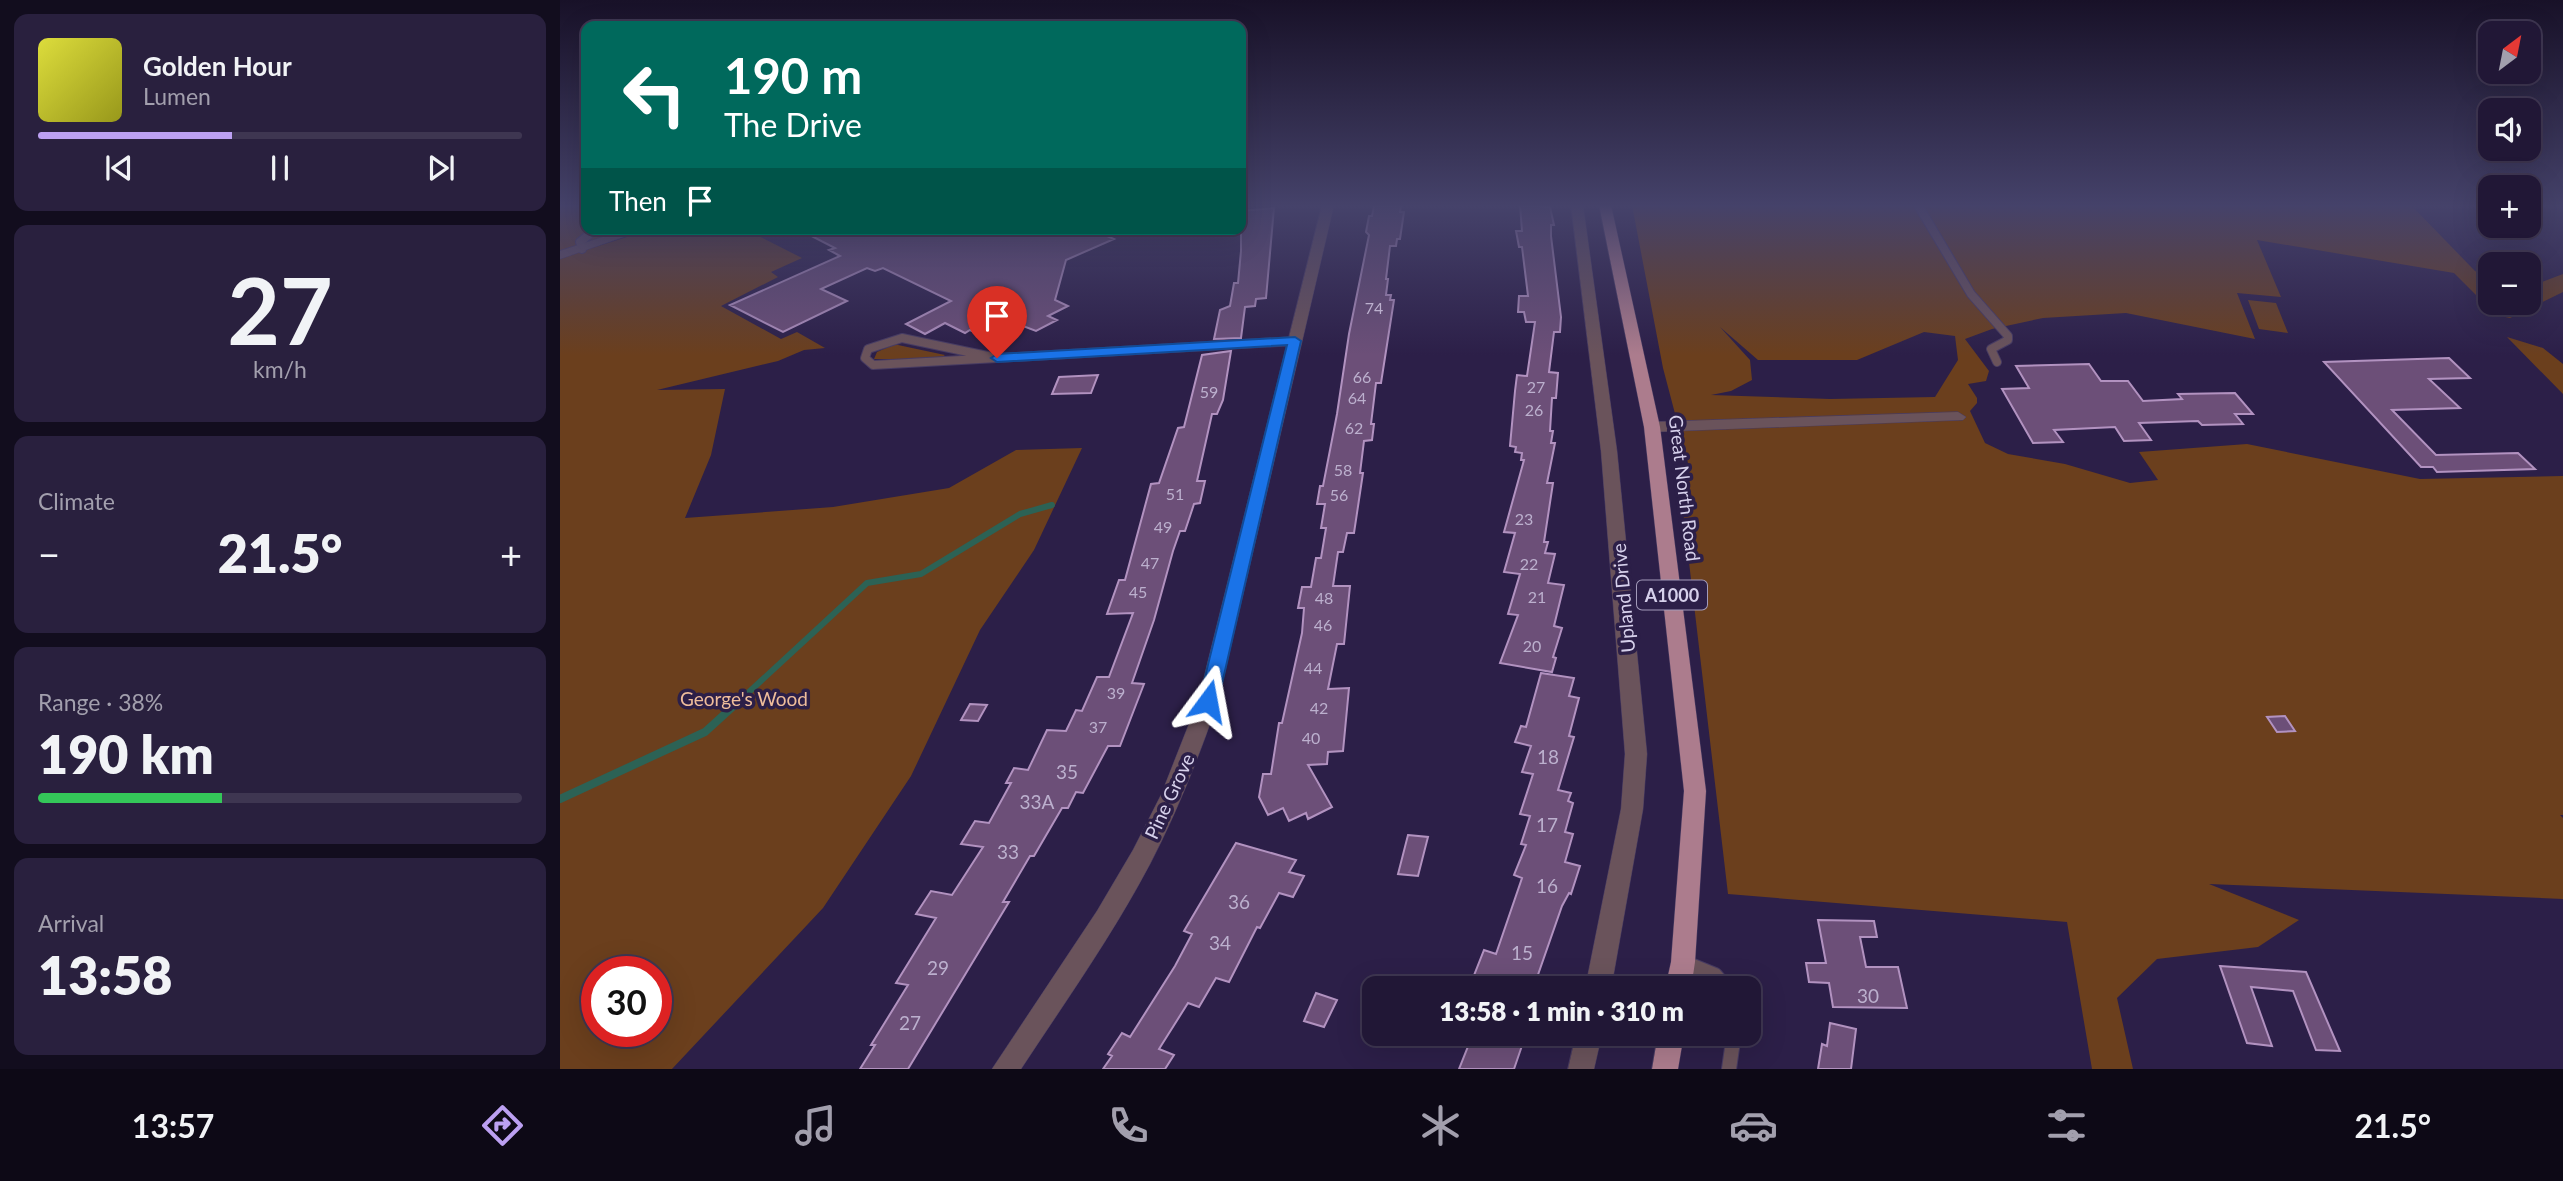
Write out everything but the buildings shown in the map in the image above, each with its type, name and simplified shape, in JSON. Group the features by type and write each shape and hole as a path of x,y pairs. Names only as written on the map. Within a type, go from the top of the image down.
{"main road":[{"name":"Great North Road","path":"1616,255 1652,427 1695,791 1680,976"},
{"path":"1665,1069 1669,1046"}],"street":[{"name":"Pine Grove","path":"1005,1069 1110,908 1157,827 1185,767 1208,701 1316,255"},
{"name":"Upland Drive","path":"1583,255 1609,451 1636,754 1632,808 1600,976"},
{"path":"1652,427 1958,417"},
{"path":"1581,1069 1586,1046"}],"lane":[{"path":"1947,255 1990,320 2008,336 2008,340 1991,349 1997,362"},
{"path":"997,358 902,338 869,349 865,358 873,365 997,358 1295,341"},
{"path":"1683,962 1716,976"},
{"path":"1729,1069 1732,1046"}],"green space":[{"name":"George's Wood","path":"570,255 796,255 802,258 771,272 778,277 721,306 781,339 797,332 825,348 804,350 778,361 657,390 725,389 711,455 685,518 833,507 949,488 1016,450 1082,448 1034,550 980,630 911,776 823,908 672,1069 560,1069 560,258"},
{"path":"1641,255 2263,255 2281,297 2237,293 2255,339 2126,313 2043,318 1992,329 1965,339 1989,371 1986,381 1968,384 1977,398 1977,403 1970,411 1985,443 2008,454 2065,464 2130,483 2158,480 2139,452 2247,444 2420,479 2563,476 2563,815 2560,815 2563,818 2563,899 2209,884 2299,920 2258,947 2157,959 2117,998 2133,1069 2092,1069 2067,922 1728,894 1681,494 1688,463 1663,368","holes":["1720,327 1758,360 1857,360 1924,332 1955,336 1958,360 1935,397 1830,399 1711,395 1731,391 1752,380 1750,360"]},
{"path":"2346,255 2459,255 2478,272 2478,297 2454,273"},
{"path":"2563,274 2563,292 2541,303 2541,282"},
{"path":"2248,300 2276,303 2288,333 2259,329"},
{"path":"2507,337 2543,348 2563,364 2563,394"},
{"path":"893,345 945,355 940,359 874,359 877,352"}],"waterway":[{"path":"736,704 867,583 921,574 1020,514 1052,505"},
{"path":"560,799 705,732 738,702"}],"route":[{"path":"997,358 1295,341 1208,701"}]}
